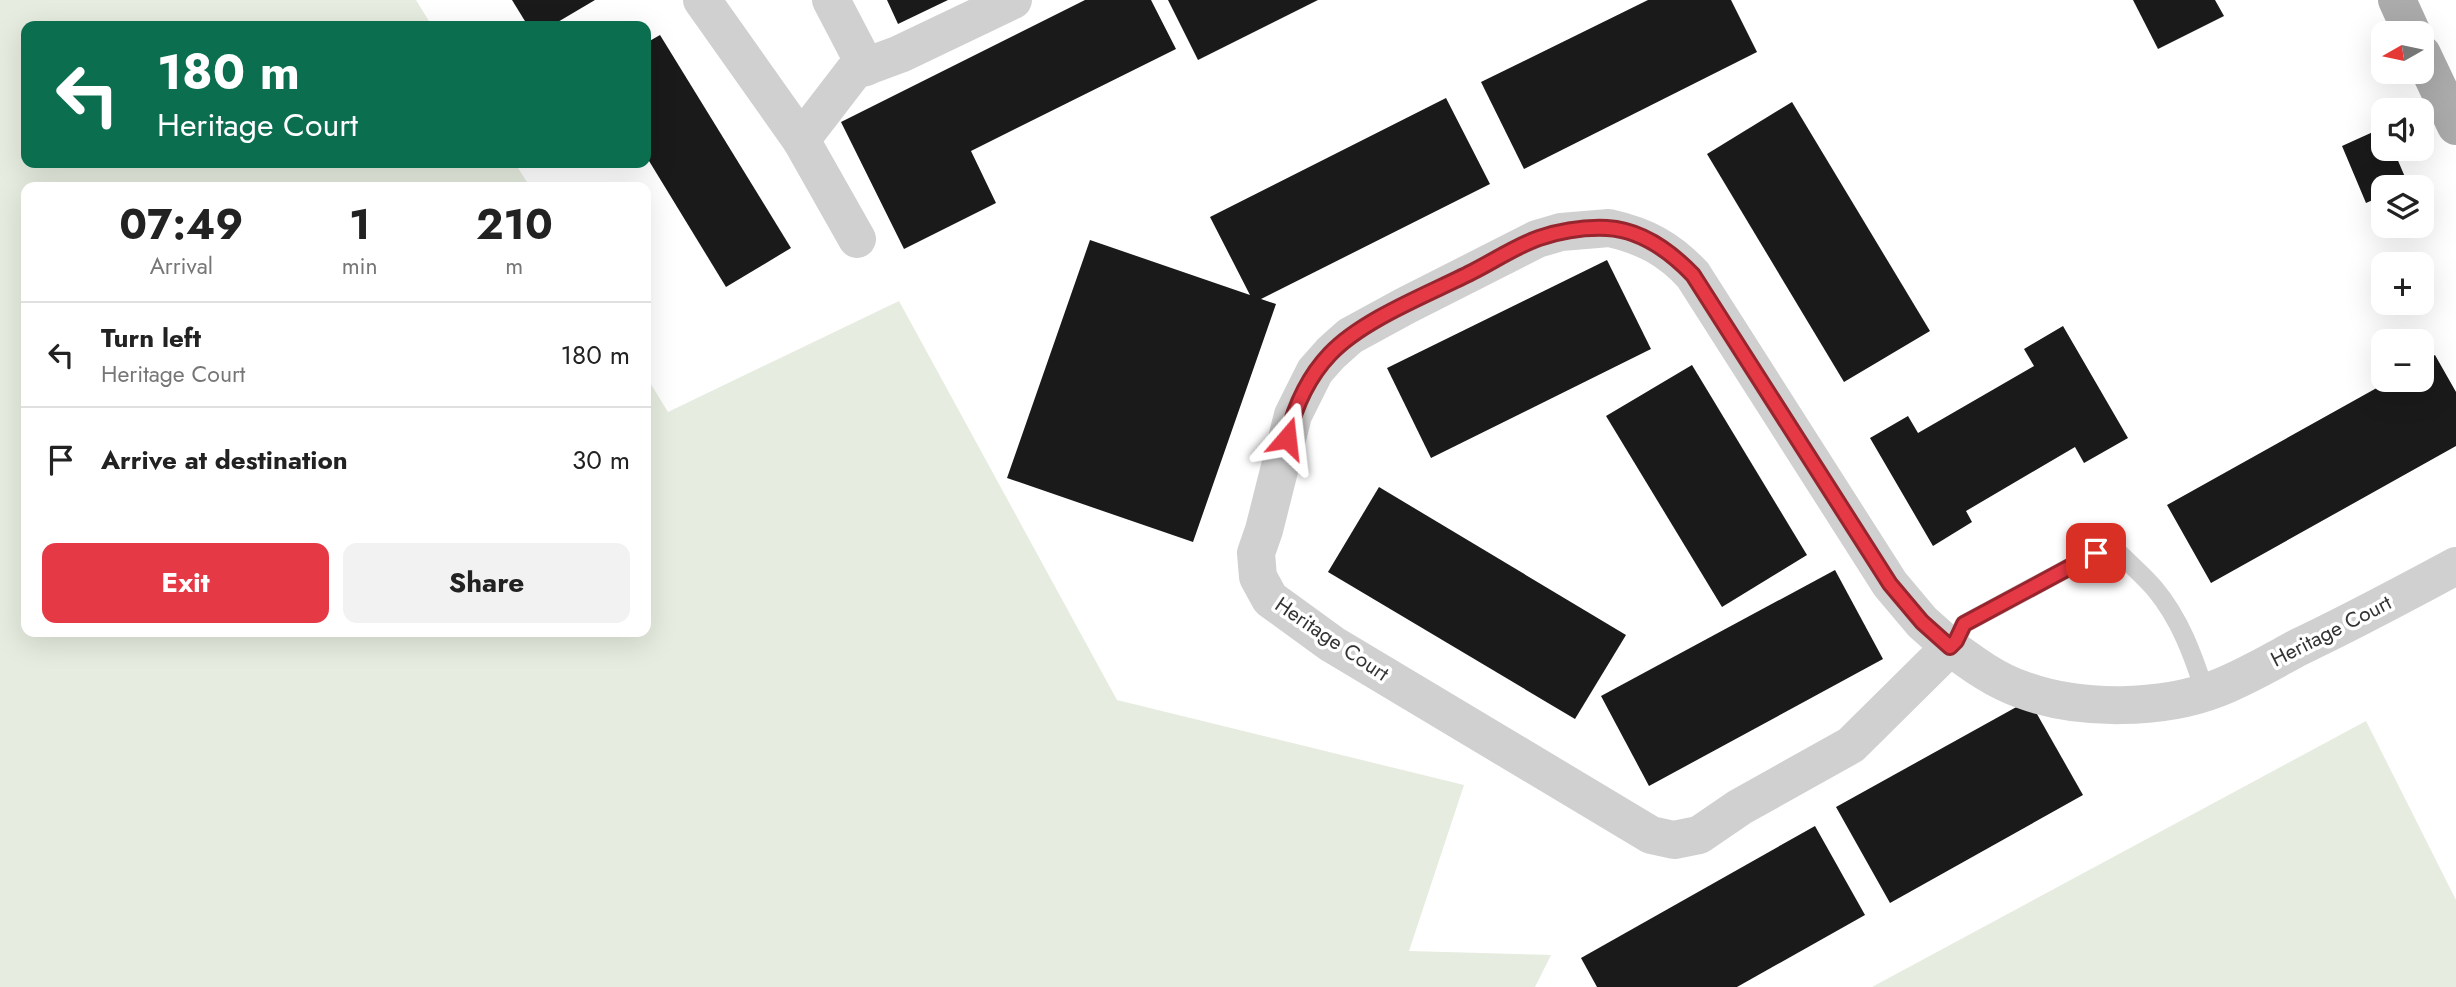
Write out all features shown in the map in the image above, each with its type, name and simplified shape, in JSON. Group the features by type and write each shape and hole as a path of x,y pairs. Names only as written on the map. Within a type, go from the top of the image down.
{"main road":[{"path":"2397,0 2407,21"},
{"path":"2434,79 2456,126"}],"street":[{"path":"702,0 801,140 857,239"},
{"path":"831,0 866,67"},
{"path":"801,140 854,71 900,54 1013,0"},
{"name":"Heritage Court","path":"1950,647 1851,745 1740,807 1699,835 1674,840 1651,835 1332,644 1270,599 1258,578 1256,553 1293,415 1315,371 1331,353 1350,336 1537,239 1561,232 1609,228 1657,243 1676,257 1693,275 1890,584 1922,622 1950,647 1979,669 2024,691 2072,702 2121,705 2170,700 2205,692 2348,624 2456,566"}],"lane":[{"name":"Heritage Court","path":"1950,647 1964,624 2096,553 2120,554 2155,589 2182,630 2193,652 2205,692"}],"shaded area":[{"path":"0,0 416,0 429,21 21,21 21,168 518,168 527,182 21,182 21,637 651,637 651,384 668,412 899,301 1117,700 1464,785 1409,951 1551,955 1535,987 0,987"},
{"path":"2366,721 2456,900 2456,987 1872,987"}],"building":[{"path":"512,0 595,0 559,21 525,21"},
{"path":"887,0 948,0 898,24"},
{"path":"1085,0 1151,0 1176,49 971,151 996,203 904,249 841,122"},
{"path":"1168,0 1318,0 1198,60"},
{"path":"1648,0 1731,0 1757,52 1524,169 1481,82"},
{"path":"2133,0 2215,0 2224,16 2158,49"},
{"path":"660,35 791,248 726,287 651,164 651,40"},
{"path":"1446,98 1490,184 1261,299 1276,304 1193,542 1007,478 1090,240 1250,295 1210,217"},
{"path":"1792,102 1930,331 1844,382 1707,154"},
{"path":"2371,133 2371,161 2398,161 2404,175 2371,175 2371,201 2366,203 2342,146"},
{"path":"1607,260 1651,349 1431,458 1387,368"},
{"path":"2063,326 2128,438 2084,463 2075,447 1966,511 1972,522 1933,546 1870,438 1908,416 1918,433 2034,366 2024,349"},
{"path":"2434,356 2456,392 2456,446 2211,583 2167,505 2371,391 2434,392"},
{"path":"1692,365 1807,555 1722,607 1606,416"},
{"path":"1379,487 1626,635 1575,719 1328,572"},
{"path":"1835,570 1883,659 1649,786 1601,696"},
{"path":"2029,700 2083,795 1890,903 1836,807"},
{"path":"1815,826 1865,915 1737,987 1597,987 1581,958"}],"route":[{"path":"1287,438 1302,392 1315,371 1350,336 1537,239 1561,232 1609,228 1657,243 1676,257 1693,275 1890,584 1922,622 1950,647 1964,624 2096,553"}]}
